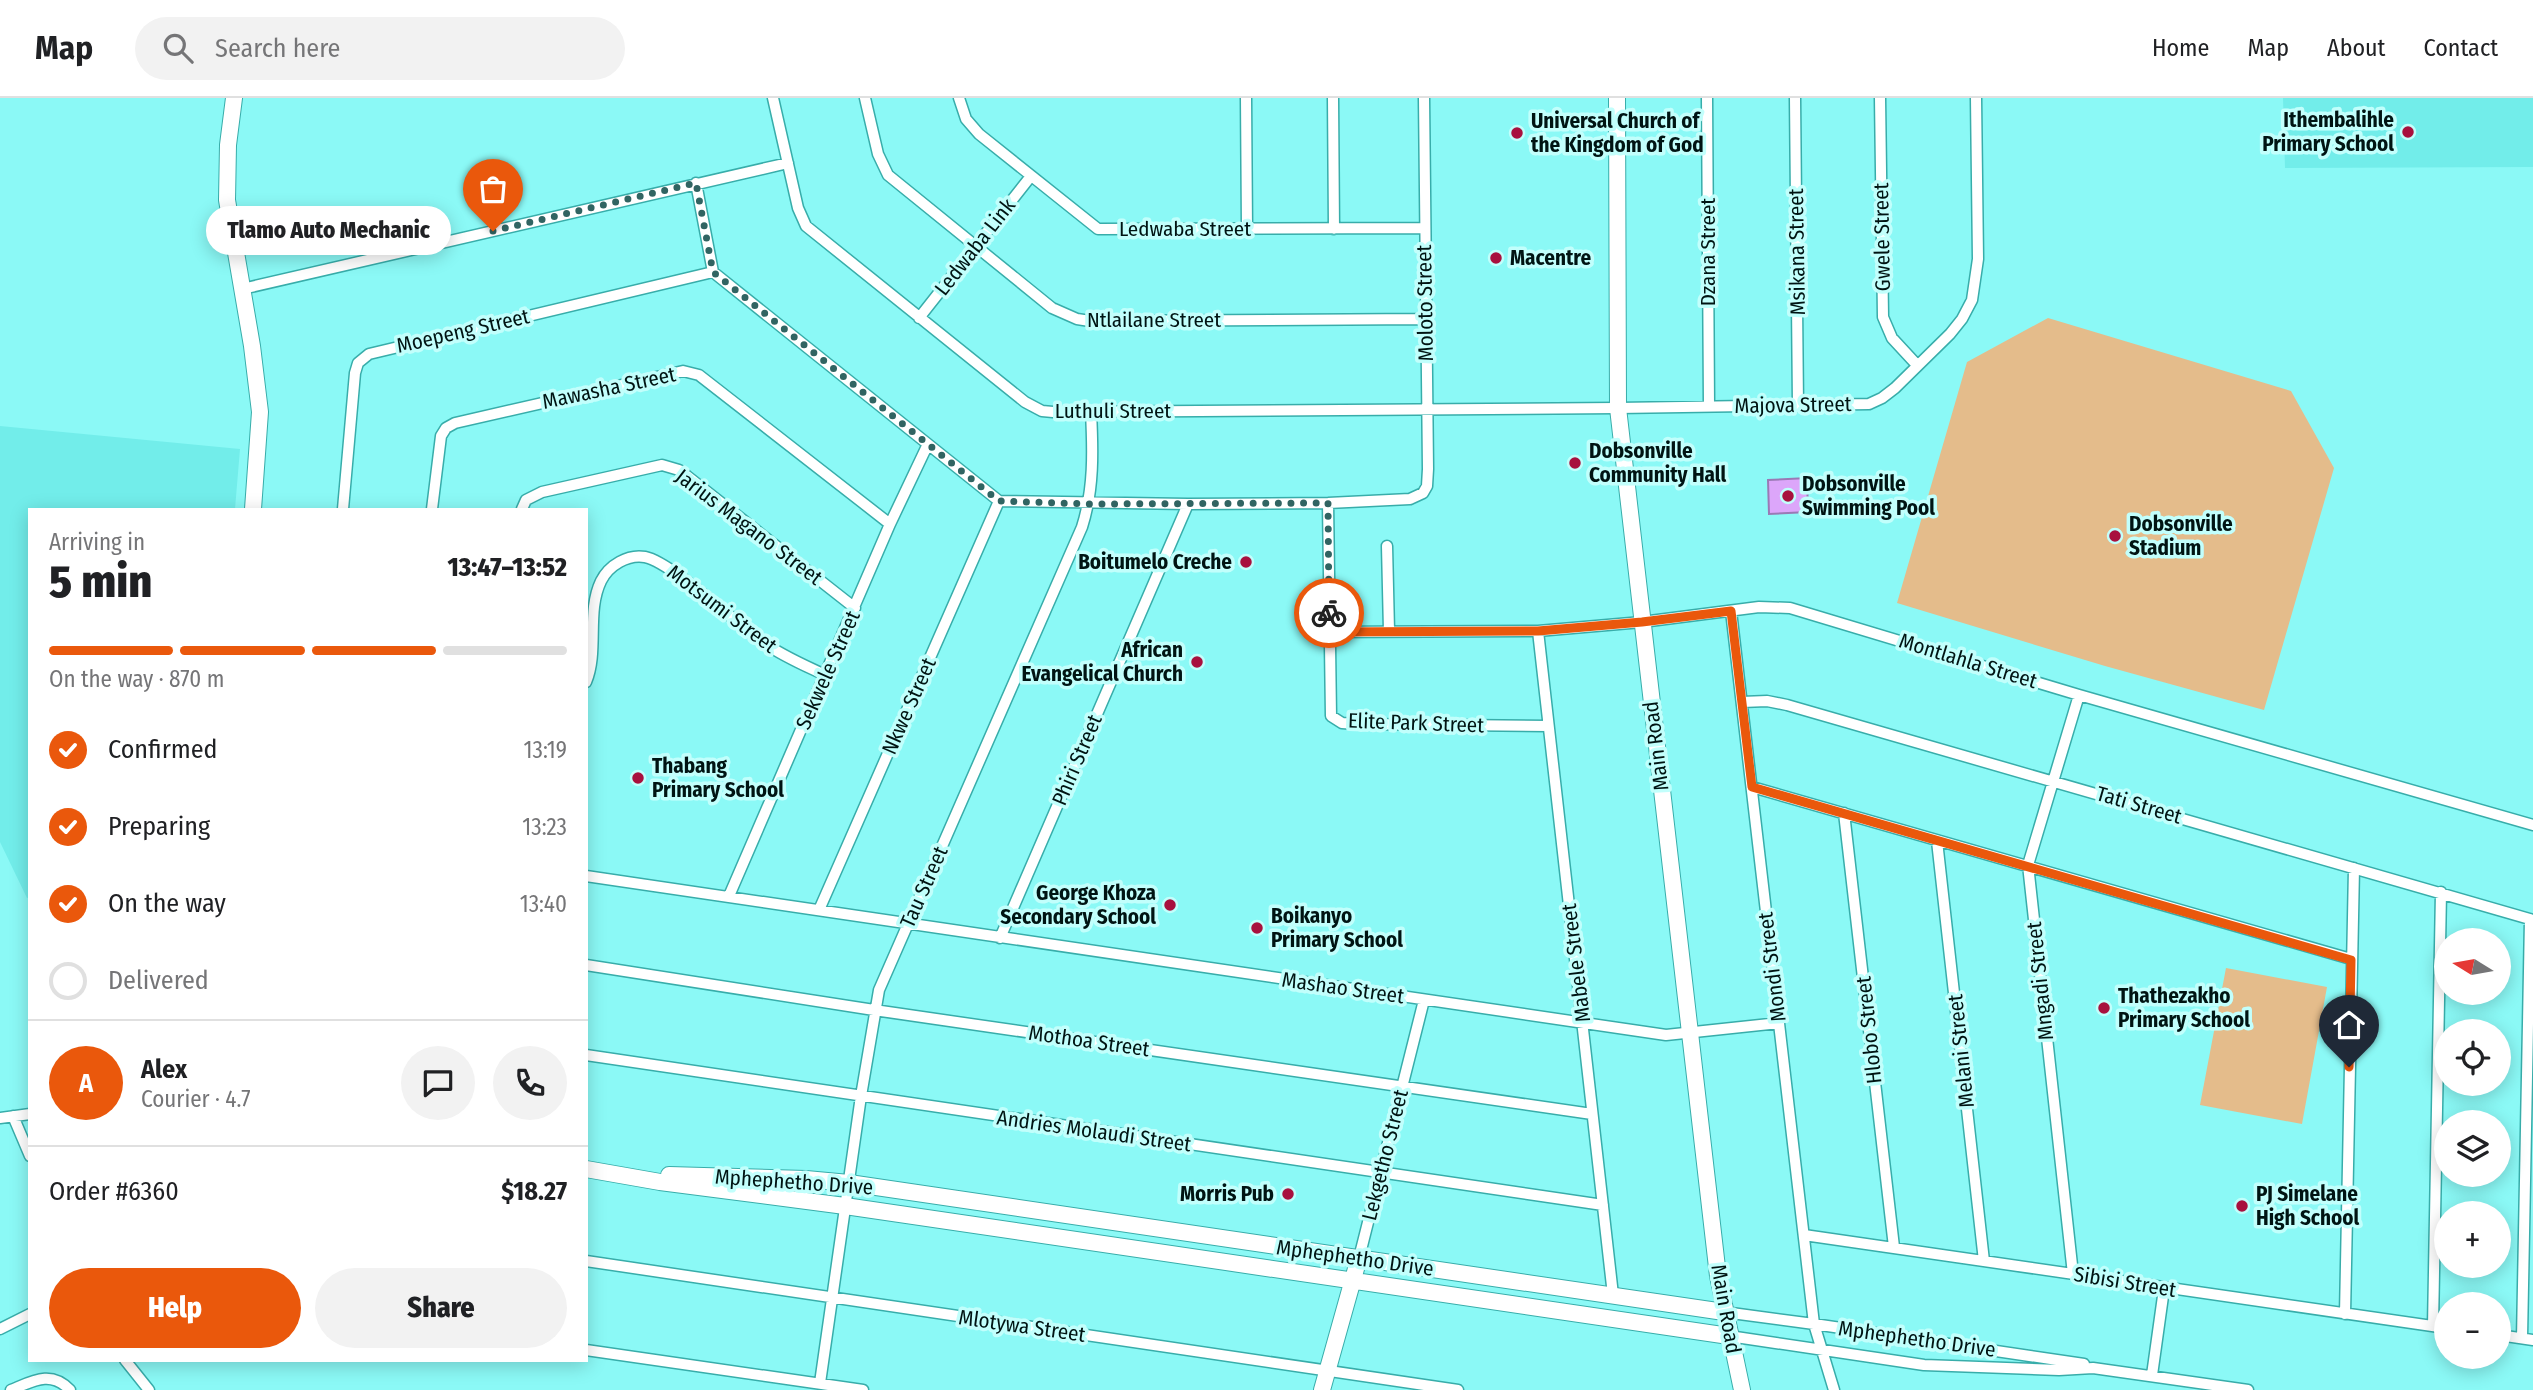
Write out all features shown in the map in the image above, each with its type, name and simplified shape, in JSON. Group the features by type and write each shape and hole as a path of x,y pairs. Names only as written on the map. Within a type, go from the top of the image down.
{"street":[{"path":"234,98 228,145 227,200 260,412 253,508"},
{"name":"Luthuli Street","path":"773,98 798,208 806,226 1034,408 1053,412 1618,408"},
{"name":"Ntlailane Street","path":"865,98 878,154 888,175 1052,308 1077,319 1425,319"},
{"name":"Ledwaba Street","path":"959,98 971,126 1098,229 1425,228"},
{"path":"1246,98 1247,229"},
{"path":"1333,98 1334,229"},
{"name":"Moloto Street","path":"1328,503 1410,499 1418,497 1427,486 1424,98"},
{"name":"Main Road","path":"1617,98 1618,408 1718,1276 1742,1390"},
{"name":"Dzana Street","path":"1707,98 1709,406"},
{"name":"Msikana Street","path":"1795,98 1798,406"},
{"name":"Gwele Street","path":"1880,98 1883,317 1892,338 1917,365"},
{"name":"Majova Street","path":"1618,408 1869,404 1895,388 1962,319 1976,284 1976,98"},
{"path":"242,289 788,163"},
{"name":"Ledwaba Link","path":"919,318 1031,176"},
{"path":"696,183 713,272 999,501 1089,504 1328,503"},
{"name":"Moepeng Street","path":"342,508 355,373 358,363 369,354 713,272"},
{"name":"Mawasha Street","path":"432,508 441,436 446,428 455,423 683,371 699,376 890,524"},
{"name":"Tau Street","path":"820,1383 879,989 1082,527 1089,504 1093,450 1091,412"},
{"name":"Sekwele Street","path":"729,896 890,524 928,444"},
{"name":"Jarius Magano Street","path":"522,508 526,500 542,492 652,466 671,467 687,476 855,608"},
{"name":"Nkwe Street","path":"818,910 999,501"},
{"name":"Elite Park Street","path":"1328,503 1331,716 1342,723 1548,726"},
{"name":"Phiri Street","path":"999,938 1188,504"},
{"path":"1387,546 1389,631"},
{"name":"Motsumi Street","path":"588,674 599,587 607,572 635,556 659,563 761,641 825,675"},
{"name":"Montlahla Street","path":"1329,632 1538,631 1769,607 1790,608 2079,695 2533,825"},
{"name":"Mondi Street","path":"1731,611 1814,1324 1834,1390"},
{"name":"Mabele Street","path":"1538,631 1613,1295"},
{"name":"Mngadi Street","path":"2073,1274 2028,865 2079,695"},
{"name":"Tati Street","path":"1742,702 1767,701 1787,705 2531,920"},
{"path":"1752,787 2351,960"},
{"name":"Hlobo Street","path":"1844,813 1894,1247"},
{"name":"Melani Street","path":"1937,841 1984,1261"},
{"path":"2345,1314 2354,868"},
{"path":"588,876 907,925"},
{"path":"2433,1326 2441,892"},
{"path":"2527,1339 2531,920"},
{"name":"Mashao Street","path":"907,925 1666,1035 1779,1023"},
{"name":"Mothoa Street","path":"588,965 874,1010 1592,1114"},
{"name":"Lekgetho Street","path":"1322,1390 1354,1282 1424,1000"},
{"name":"Andries Molaudi Street","path":"588,1055 1603,1205"},
{"path":"0,1118 28,1114"},
{"path":"13,1116 28,1151"},
{"name":"Mphephetho Drive","path":"588,1168 660,1182 845,1206 1823,1352 1924,1365 2024,1369 2094,1368 2248,1390"},
{"name":"Mphephetho Drive","path":"615,1173 765,1177 849,1183 2074,1362 2094,1368"},
{"name":"Sibisi Street","path":"1804,1235 2433,1326"},
{"name":"Mlotywa Street","path":"588,1261 1458,1390"},
{"path":"2152,1375 2164,1289"},
{"path":"0,1329 28,1315"},
{"path":"588,1350 863,1390"},
{"path":"127,1362 149,1390"},
{"path":"11,1390 48,1377 60,1381 70,1390"}],"shaded area":[{"name":"Ithembalihle Primary School","path":"2283,98 2533,98 2533,167 2285,168"},
{"name":"Dobsonville Stadium","path":"2048,318 2291,391 2334,468 2264,710 2105,666 1897,603 1967,362"},
{"path":"0,426 240,449 235,508 28,508 28,898 0,842"},
{"name":"Dobsonville Swimming Pool","path":"1807,478 1808,512 1769,514 1768,480"},
{"path":"2226,968 2327,987 2302,1124 2200,1105"}],"way so far":[{"path":"493,231 696,183 713,272 999,501 1089,504 1328,503 1329,613"}],"place":[{"name":"Ithembalihle Primary School","path":"2408,132"},
{"name":"Universal Church of the Kingdom of God","path":"1517,133"},
{"name":"Tlamo Auto Mechanic","path":"493,231"},
{"name":"Macentre","path":"1496,258"},
{"name":"Dobsonville Community Hall","path":"1575,463"},
{"name":"Dobsonville Swimming Pool","path":"1788,496"},
{"name":"Dobsonville Stadium","path":"2115,536"},
{"name":"Boitumelo Creche","path":"1246,562"},
{"name":"African Evangelical Church","path":"1197,662"},
{"name":"Thabang Primary School","path":"638,778"},
{"name":"George Khoza Secondary School","path":"1170,905"},
{"name":"Boikanyo Primary School","path":"1257,928"},
{"name":"Thathezakho Primary School","path":"2104,1008"},
{"name":"Morris Pub","path":"1288,1194"},
{"name":"PJ Simelane High School","path":"2242,1206"}],"route":[{"path":"1329,613 1329,632 1538,631 1731,611 1752,787 2351,960 2349,1067"}]}
